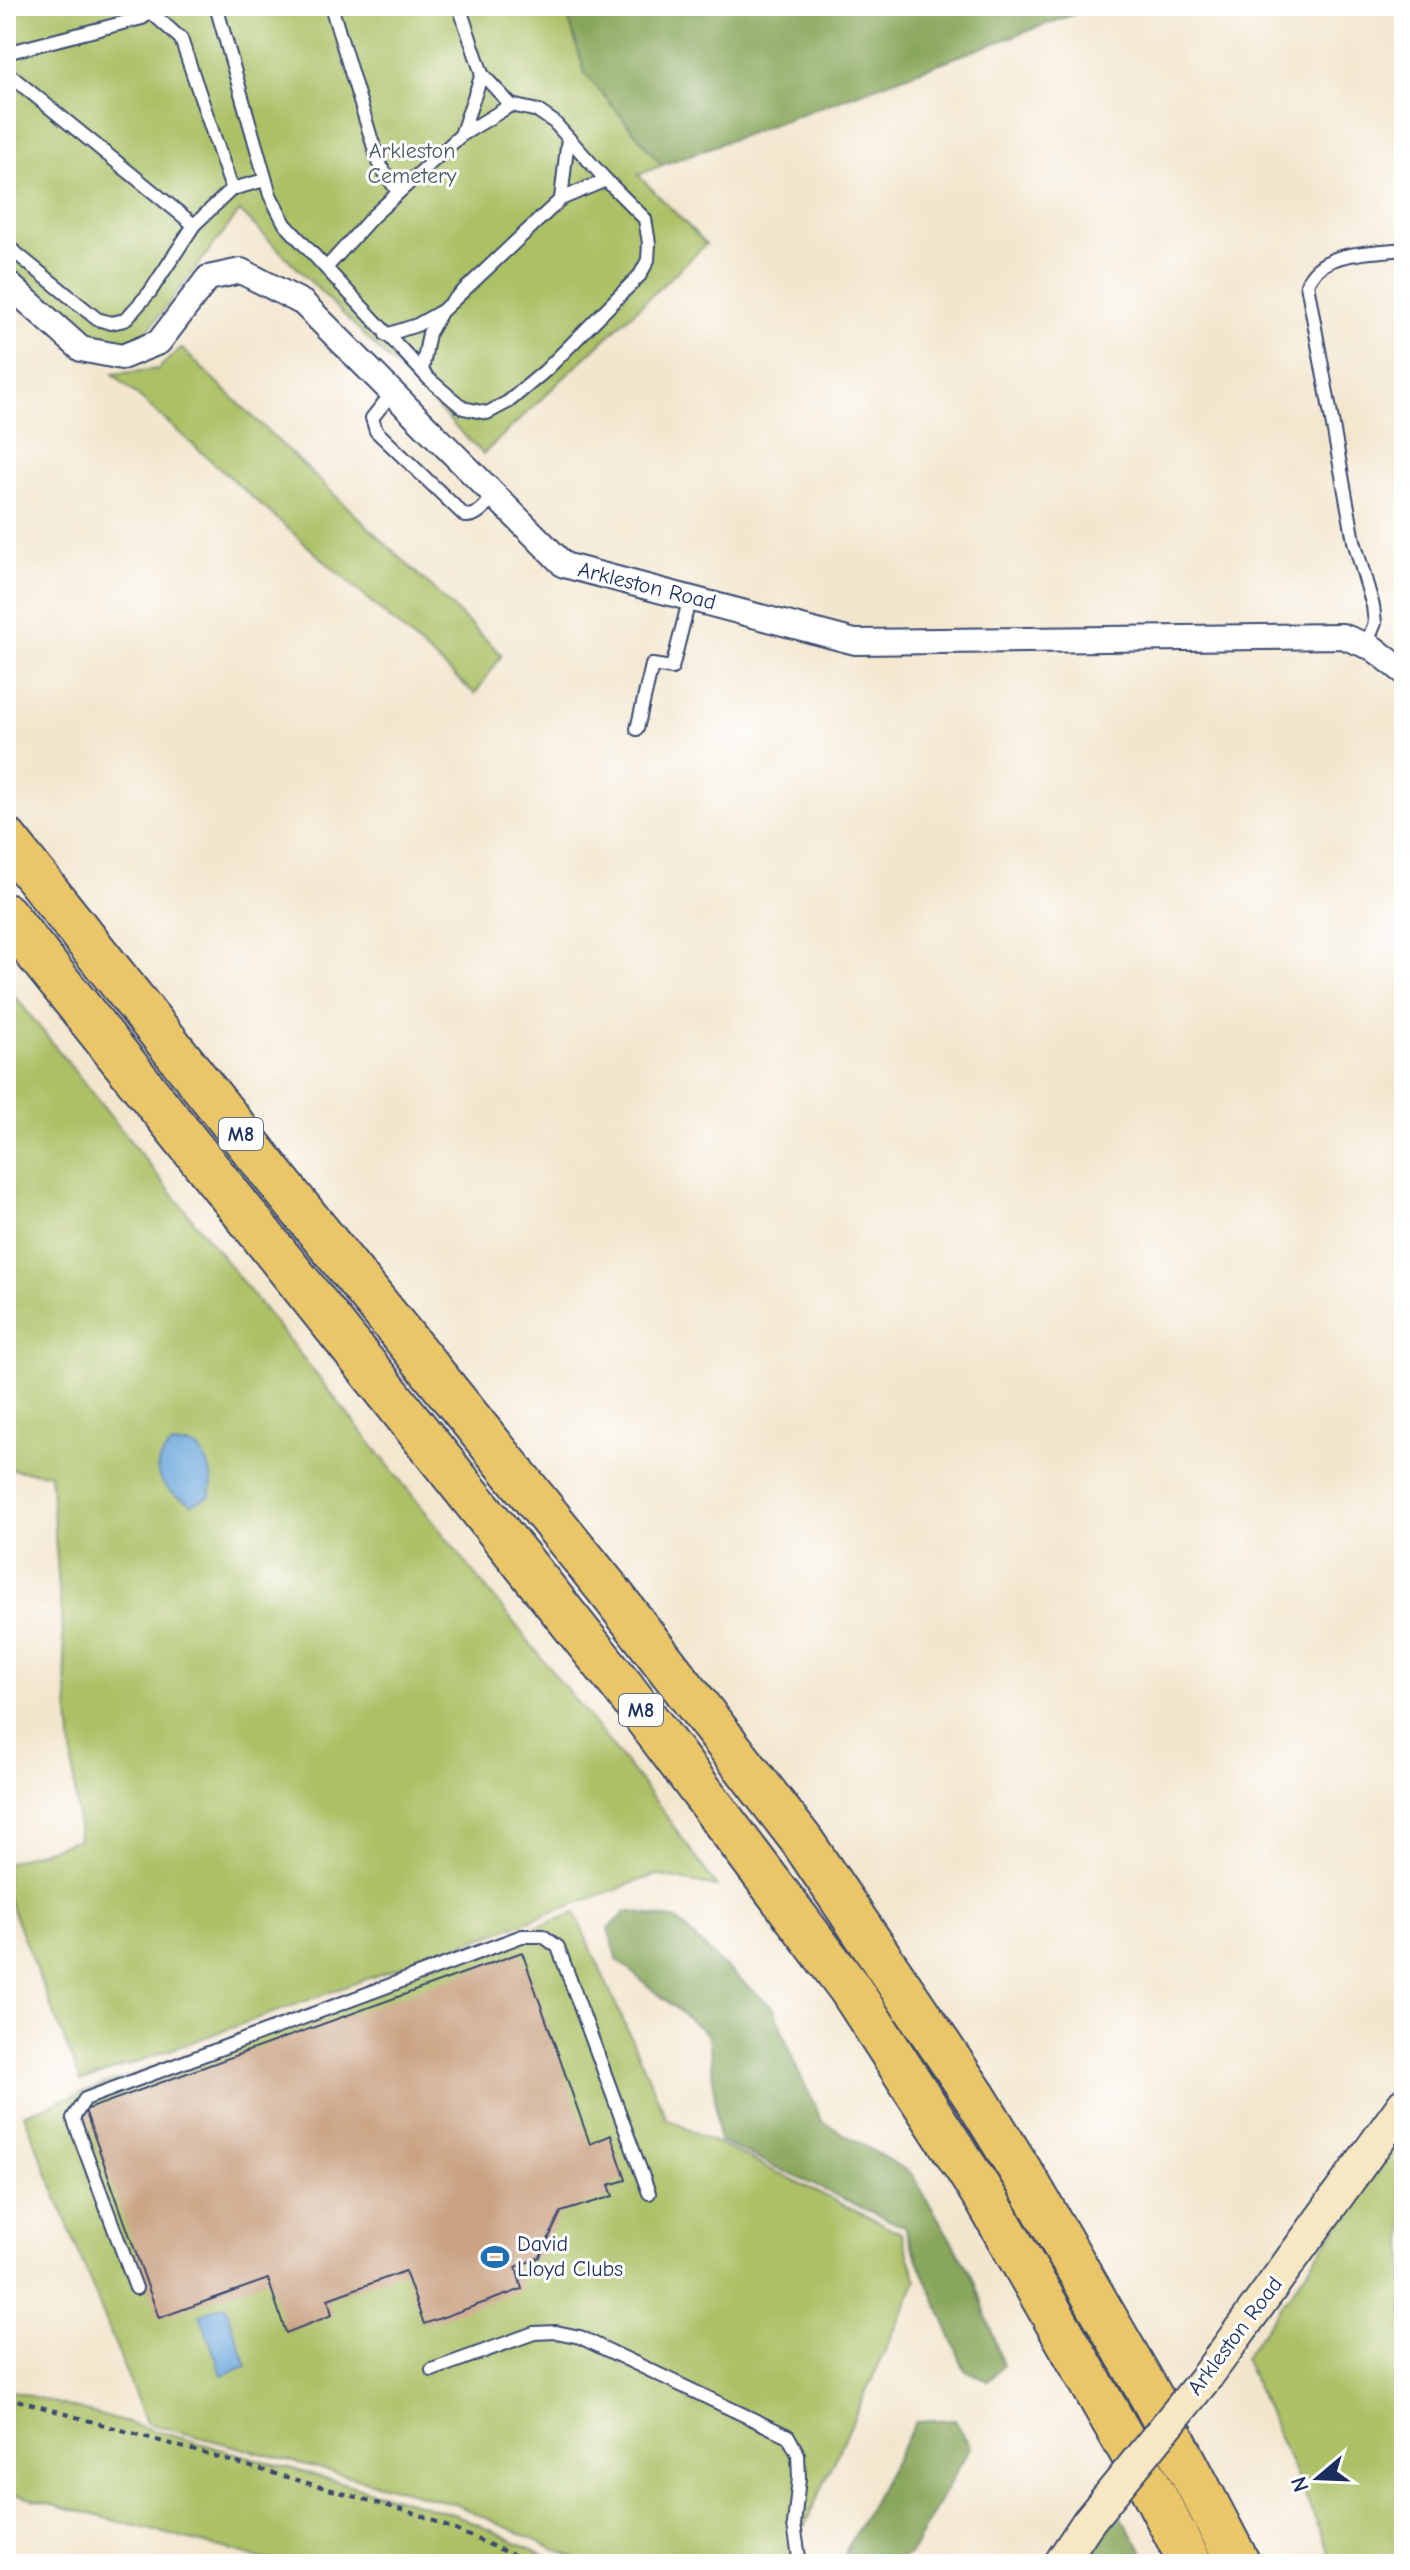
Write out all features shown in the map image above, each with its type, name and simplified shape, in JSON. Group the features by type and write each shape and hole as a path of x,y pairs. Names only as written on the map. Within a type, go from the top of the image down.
{"highway":[{"name":"M8","path":"6,839 610,1592 802,1841 975,2097 1031,2188 1153,2400 1239,2564"},
{"name":"M8","path":"6,915 622,1686 850,1989 986,2199 1142,2470 1191,2564"}],"street":[{"name":"Arkleston Road","path":"6,282 81,349 122,357 159,342 208,278 241,271 303,303 564,565 855,642 1342,636 1373,648 1404,672"},
{"name":"Arkleston Road","path":"1060,2564 1088,2522 1207,2376 1404,2104"}],"lane":[{"path":"216,6 265,180 285,224 422,371 463,408 487,413 508,402 545,371 640,275 648,260 648,228 645,219 554,122 538,111 511,105 482,74 459,6"},
{"path":"331,6 379,164 398,192"},
{"path":"6,53 142,18 152,9 181,39 232,189"},
{"path":"6,72 194,225"},
{"path":"460,136 482,74"},
{"path":"326,268 373,216 460,136 511,105"},
{"path":"561,199 568,138"},
{"path":"6,245 97,319 111,323 125,320 150,292 194,225 232,189 265,180"},
{"path":"386,335 417,325 442,311 561,199 606,180"},
{"path":"1366,645 1375,623 1373,606 1354,541 1307,284 1319,265 1331,259 1404,249"},
{"path":"422,371 429,333 442,311"},
{"path":"392,393 372,418 376,431 465,516 472,517 478,513 495,495"},
{"path":"637,729 652,665 672,668 690,597"},
{"path":"136,2288 73,2118 85,2099 522,1936 543,1936 558,1947 649,2193"},
{"path":"432,2370 534,2333 556,2332 580,2337 788,2436 798,2454 794,2525 800,2564"}],"path":[{"path":"6,2397 423,2516 534,2564"}],"green space":[{"name":"Arkleston Cemetery","path":"6,6 565,6 585,73 662,165 638,175 706,244 483,454 240,211 148,330 127,342 106,341 90,334 6,264"},
{"path":"565,6 1096,6 662,165 585,73"},
{"path":"181,348 502,655 475,694 113,374 158,369"},
{"path":"6,985 654,1799 717,1887 655,1875 81,2082 6,1894 6,1863 79,1839 50,1474 6,1469"},
{"path":"627,1911 677,1920 716,1959 774,2008 795,2064 822,2121 912,2174 975,2281 1003,2366 988,2381 965,2370 904,2227 719,2141 709,2036 617,1960 608,1928"},
{"name":"David Lloyd Clubs","path":"575,1913 667,2119 901,2233 917,2281 787,2564 588,2564 455,2504 146,2423 24,2114"},
{"path":"1404,2134 1404,2564 1335,2564 1244,2358"},
{"path":"6,2389 457,2515 565,2564 282,2564 6,2492"},
{"path":"955,2419 970,2447 910,2555 876,2564 861,2562 845,2553 916,2421"},
{"path":"1116,2510 1148,2564 1079,2564"}],"water":[{"path":"172,1445 198,1448 210,1471 210,1496 192,1504 173,1493 160,1479 158,1463"},
{"path":"225,2305 247,2366 222,2375 200,2314"}],"building":[{"path":"522,1952 590,2144 611,2135 626,2180 609,2185 613,2196 561,2212 540,2257 516,2267 522,2289 424,2324 405,2271 328,2299 332,2315 286,2333 268,2279 159,2318 85,2110"}],"place":[{"name":"David Lloyd Clubs","path":"495,2257"}]}
